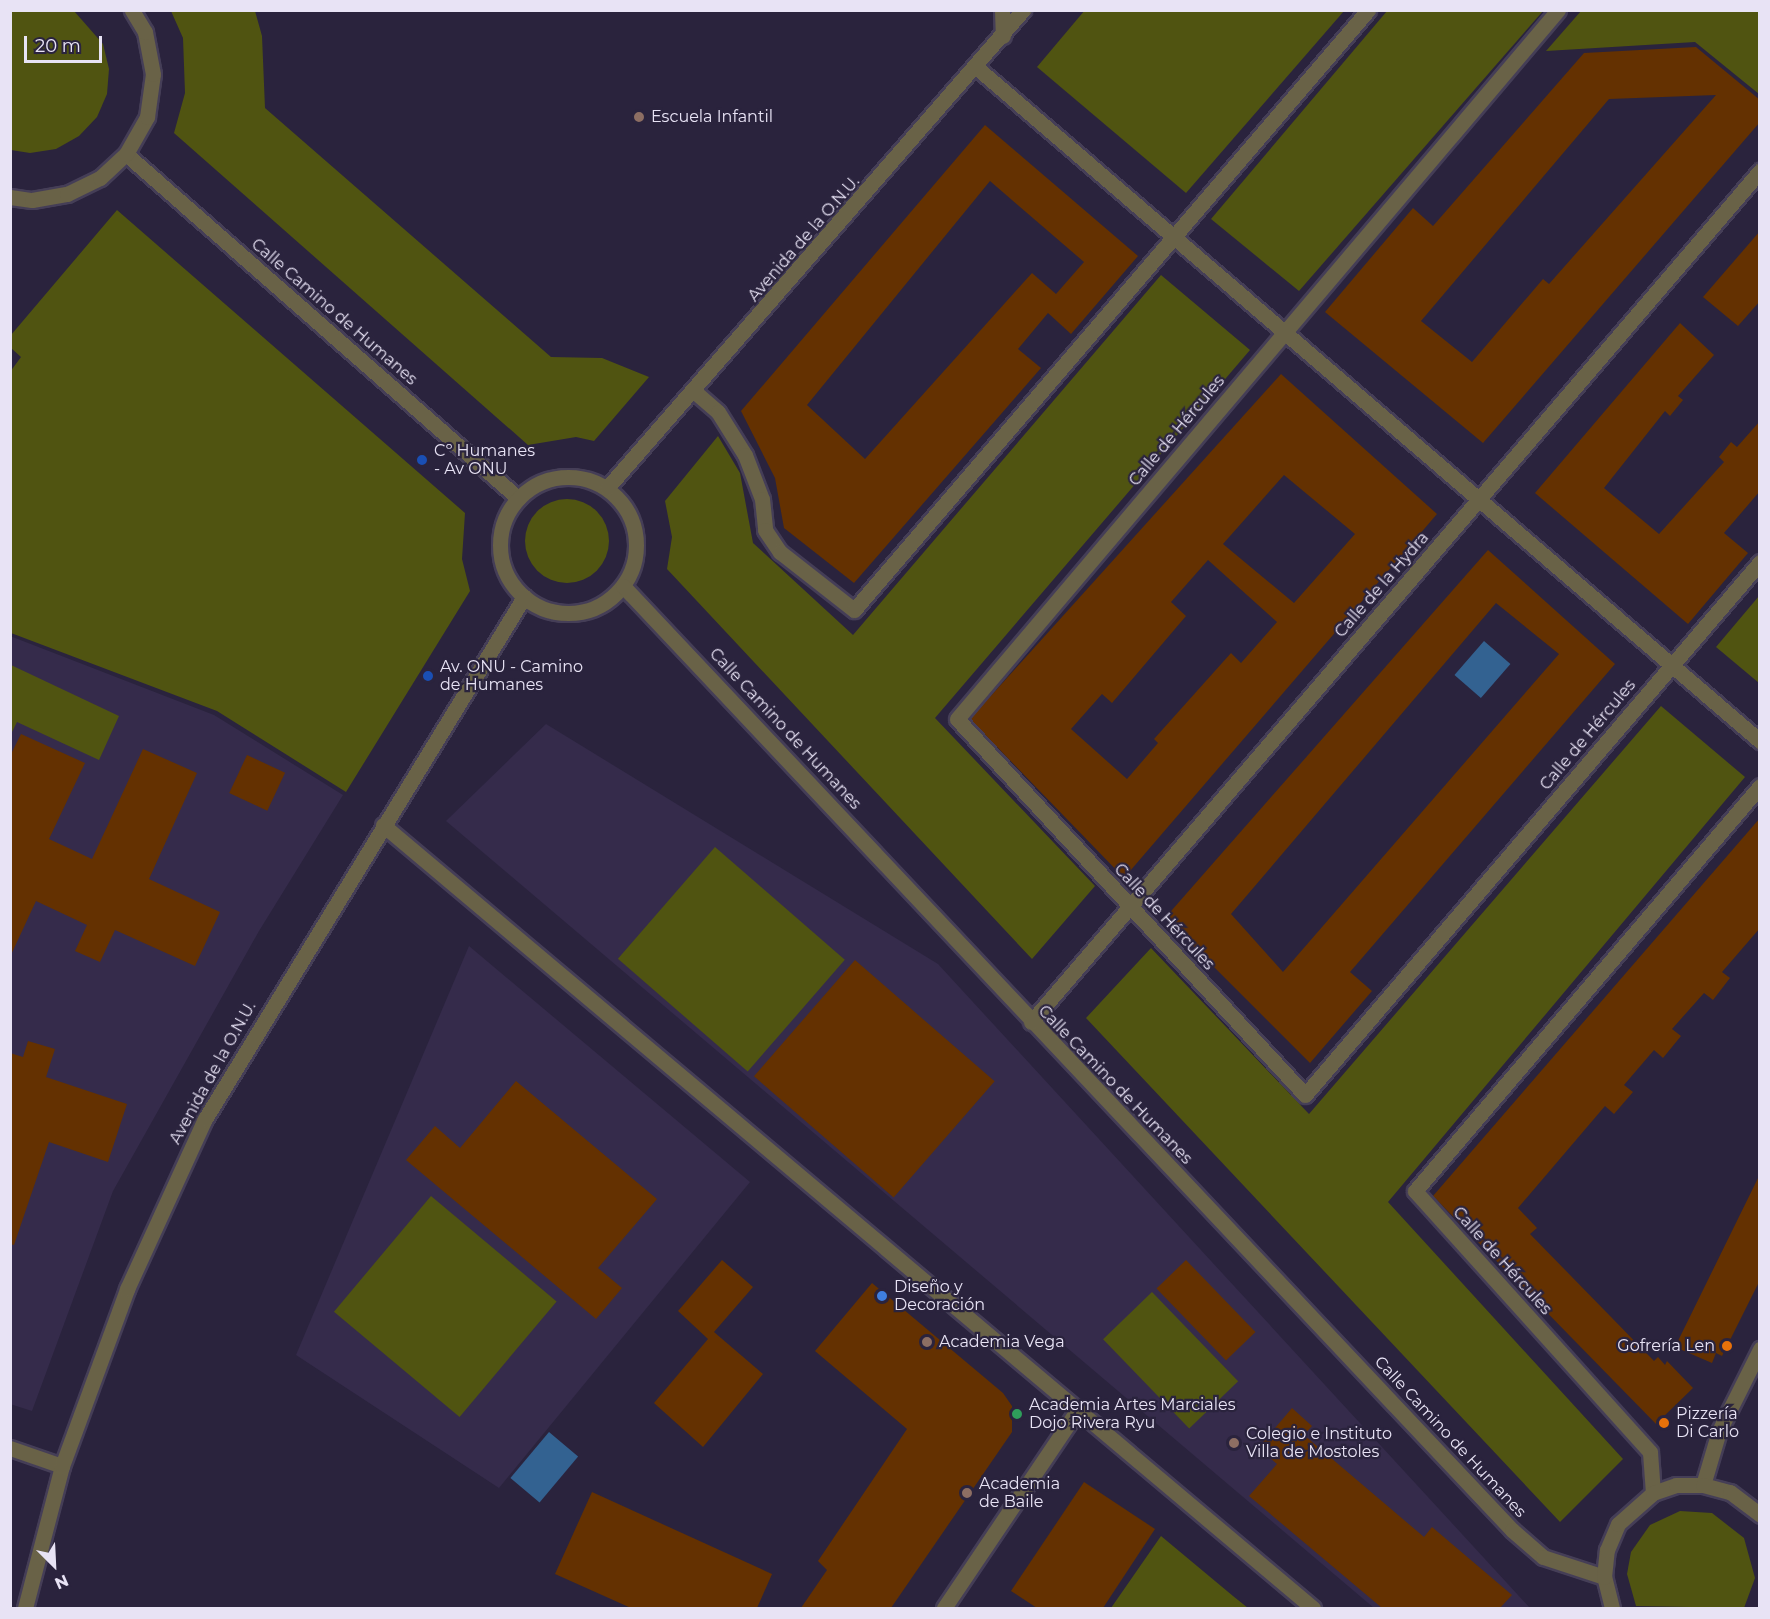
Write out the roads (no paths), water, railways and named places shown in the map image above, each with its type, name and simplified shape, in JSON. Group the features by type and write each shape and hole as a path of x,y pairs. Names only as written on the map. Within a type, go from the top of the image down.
{"street":[{"path":"10,197 32,200 68,194 100,178 126,154 147,117 153,74 145,32 132,10"},
{"path":"1002,10 1003,36"},
{"name":"Avenida de la O.N.U.","path":"607,488 695,392 1023,10"},
{"path":"695,392 718,412 745,455 762,499 765,530 780,552 854,610 1368,10"},
{"name":"Calle de Hércules","path":"1558,10 957,719 1305,1095 1670,666"},
{"path":"976,66 1283,334 1760,741"},
{"name":"Calle Camino de Humanes","path":"126,154 518,498"},
{"name":"Calle de la Hydra","path":"1031,1022 1760,171"},
{"path":"561,476 585,478 607,488 623,503 637,545 623,586 610,599 576,613 540,607 524,597 509,581 500,549 505,516 518,498 537,483 561,476"},
{"path":"1670,666 1760,562"},
{"name":"Calle Camino de Humanes","path":"623,586 663,624 1031,1022 1512,1530 1544,1557 1604,1577"},
{"name":"Avenida de la O.N.U.","path":"25,1608 62,1466 127,1289 205,1119 524,597"},
{"name":"Calle de Hércules","path":"1653,1493 1650,1452 1415,1191 1760,786"},
{"path":"383,825 1313,1608"},
{"path":"1703,1485 1719,1431 1760,1349"},
{"path":"944,1608 1077,1411"},
{"path":"10,1448 62,1466"},
{"path":"1612,1608 1604,1577 1606,1550 1618,1524 1653,1493 1676,1485 1703,1485 1730,1491 1760,1515"}],"water":[{"path":"1484,641 1510,664 1481,698 1454,675"},
{"path":"549,1432 578,1456 540,1502 510,1478"}],"place":[{"name":"Escuela Infantil","path":"639,117"},
{"name":"Cº Humanes - Av ONU","path":"422,460"},
{"name":"Av. ONU - Camino de Humanes","path":"428,676"},
{"name":"Diseño y Decoración","path":"882,1296"},
{"name":"Academia Vega","path":"927,1342"},
{"name":"Gofrería Len","path":"1727,1346"},
{"name":"Academia Artes Marciales Dojo Rivera Ryu","path":"1017,1414"},
{"name":"Pizzería Di Carlo","path":"1664,1423"},
{"name":"Colegio e Instituto Villa de Mostoles","path":"1234,1443"},
{"name":"Academia de Baile","path":"967,1493"}]}
